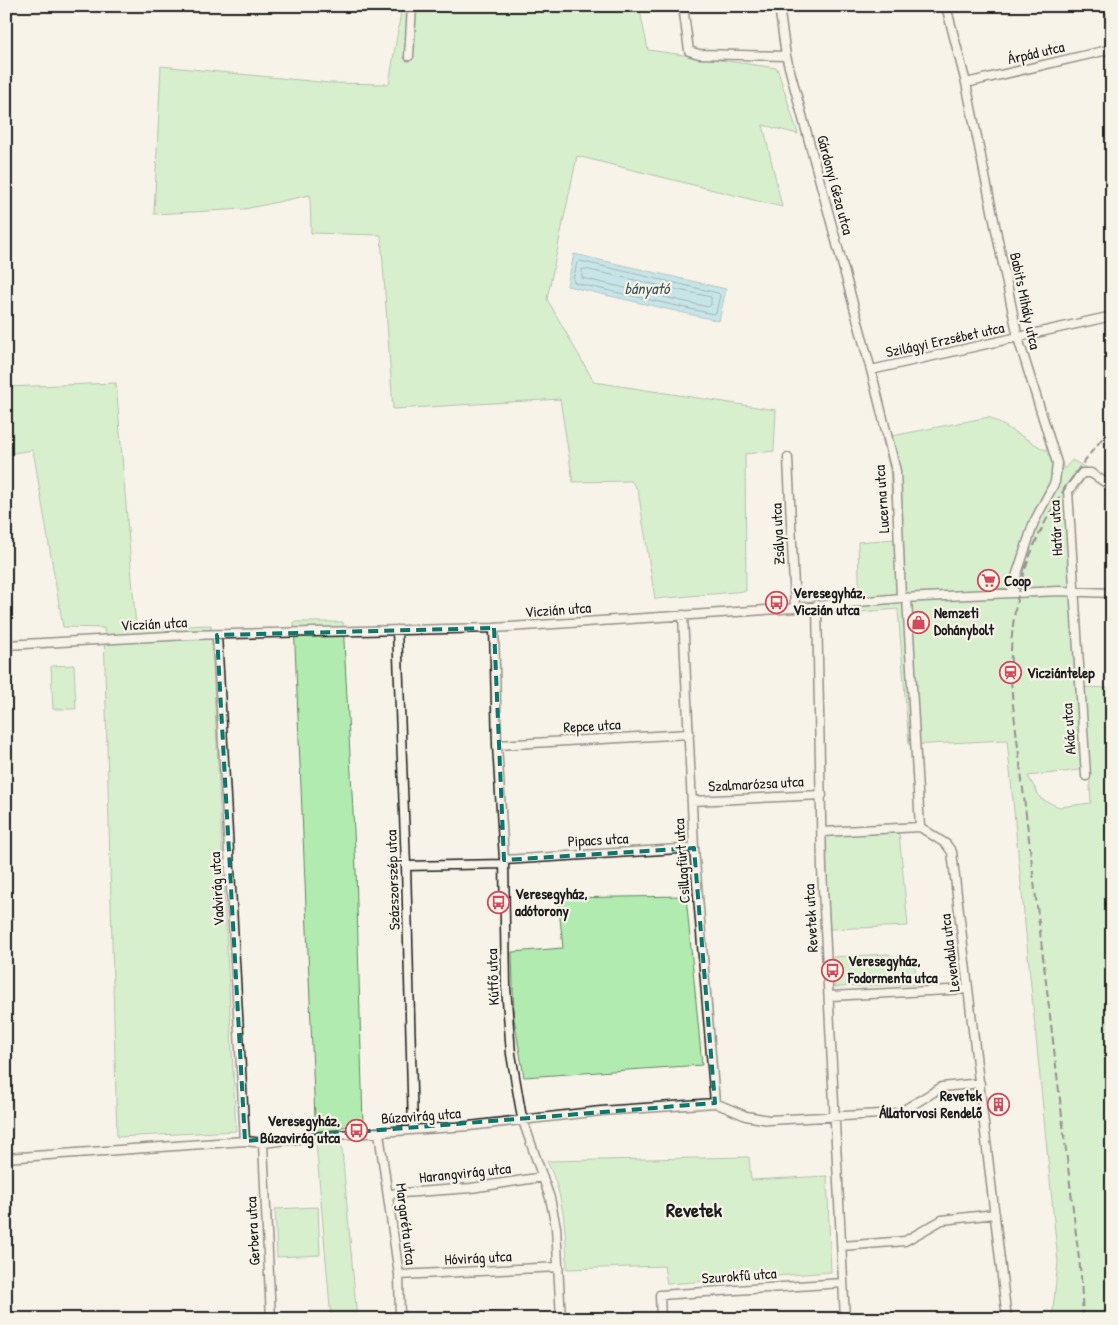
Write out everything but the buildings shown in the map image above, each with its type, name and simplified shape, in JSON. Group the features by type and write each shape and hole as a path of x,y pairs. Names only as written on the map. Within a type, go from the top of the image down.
{"street":[{"path":"409,56 412,6"},
{"path":"683,6 689,50 699,54 786,56"},
{"name":"Gárdonyi Géza utca","path":"779,6 786,56 871,370"},
{"name":"Babits Mihály utca","path":"946,6 966,83 1018,338 1057,463 1056,482 1034,522 1011,592"},
{"path":"1109,6 1112,18"},
{"name":"Árpád utca","path":"966,83 1112,49"},
{"name":"Szilágyi Erzsébet utca","path":"871,370 1112,316"},
{"name":"Lucerna utca","path":"871,370 896,471 904,598"},
{"name":"Zsálya utca","path":"788,458 796,608"},
{"name":"Határ utca","path":"1073,591 1068,491 1082,473 1091,473 1112,486"},
{"name":"Viczián utca","path":"6,646 218,635 494,628 1011,592 1073,591 1112,593"},
{"name":"Akác utca","path":"1073,591 1086,776"},
{"path":"822,832 920,827 904,598"},
{"name":"Revetek utca","path":"817,605 822,832 845,1319"},
{"name":"Csillagfürt utca","path":"683,616 694,848 715,1103"},
{"name":"Kútfő utca","path":"494,628 497,745 504,862 506,987 511,1054 522,1118 550,1198 556,1227 562,1319"},
{"name":"Százszorszép utca","path":"396,630 406,866 413,1129"},
{"name":"Vadvirág utca","path":"218,635 244,1141"},
{"name":"Repce utca","path":"497,745 689,734"},
{"name":"Szalmarózsa utca","path":"692,801 822,794"},
{"name":"Levendula utca","path":"920,827 946,844 952,852 1007,1319"},
{"name":"Pipacs utca","path":"406,866 504,862 694,848"},
{"path":"830,996 968,989"},
{"name":"Búzavirág utca","path":"6,1158 244,1141 263,1143 322,1136 470,1126 522,1118 715,1103 746,1116 770,1120 899,1113 942,1087 980,1083"},
{"name":"Margaréta utca","path":"379,1133 399,1275 400,1319"},
{"name":"Gerbera utca","path":"263,1143 272,1319"},
{"name":"Harangvirág utca","path":"389,1194 471,1188 543,1177"},
{"path":"842,1246 905,1241 942,1220 995,1214"},
{"name":"Hóvirág utca","path":"399,1275 559,1267"},
{"name":"Szurokfű utca","path":"661,1319 660,1295 843,1283"}],"highlighted area":[{"path":"494,628 504,860 694,848 715,1103 245,1141 217,635"}],"green space":[{"path":"402,6 639,6 648,50 777,68 798,134 763,125 782,207 577,156 547,299 594,382 776,410 774,451 745,454 746,591 655,599 638,490 631,481 573,482 560,399 393,409 381,235 311,233 310,195 245,209 154,214 161,66 329,83 389,84"},
{"path":"116,383 136,628 211,625 236,1131 117,1137 104,628 63,627 33,450 6,454 6,387"},
{"path":"989,417 1045,450 1057,447 1064,469 1072,460 1090,470 1072,498 1082,687 1112,688 1112,1319 1052,1319 1058,1262 1007,740 909,745 898,609 860,612 858,542 895,539 890,470 882,438","holes":["1089,769 1091,803 1059,807 1041,799 1028,776"]},
{"path":"294,622 343,622 356,869 363,1125 340,1127 357,1319 331,1319 316,1142"},
{"path":"74,665 76,709 53,709 51,666"},
{"path":"899,833 908,926 830,929 825,870 826,835"},
{"path":"686,896 702,1065 524,1077 514,1019 512,952 563,948 558,898"},
{"path":"888,954 915,967 916,984 835,987 833,957"},
{"path":"749,1157 751,1180 827,1176 831,1272 667,1284 664,1266 567,1269 561,1200 547,1161"},
{"path":"318,1207 320,1255 277,1257 275,1209"}],"water":[{"name":"bányató","path":"574,254 726,289 719,321 567,286"}],"railway":[{"path":"1083,1319 1081,1276 1013,705 1011,664 1013,625 1020,589 1030,555 1045,522 1064,491 1086,459 1112,427"}],"place":[{"name":"Coop","path":"988,581"},
{"name":"Veresegyház, Viczián utca","path":"777,602"},
{"name":"Nemzeti Dohánybolt","path":"918,622"},
{"name":"Vicziántelep","path":"1011,673"},
{"name":"Veresegyház, adótorony","path":"499,903"},
{"name":"Veresegyház, Fodormenta utca","path":"832,970"},
{"name":"Revetek Állatorvosi Rendelő","path":"998,1105"},
{"name":"Veresegyház, Búzavirág utca","path":"356,1130"}],"district":[{"name":"Revetek","path":"694,1210"}]}
